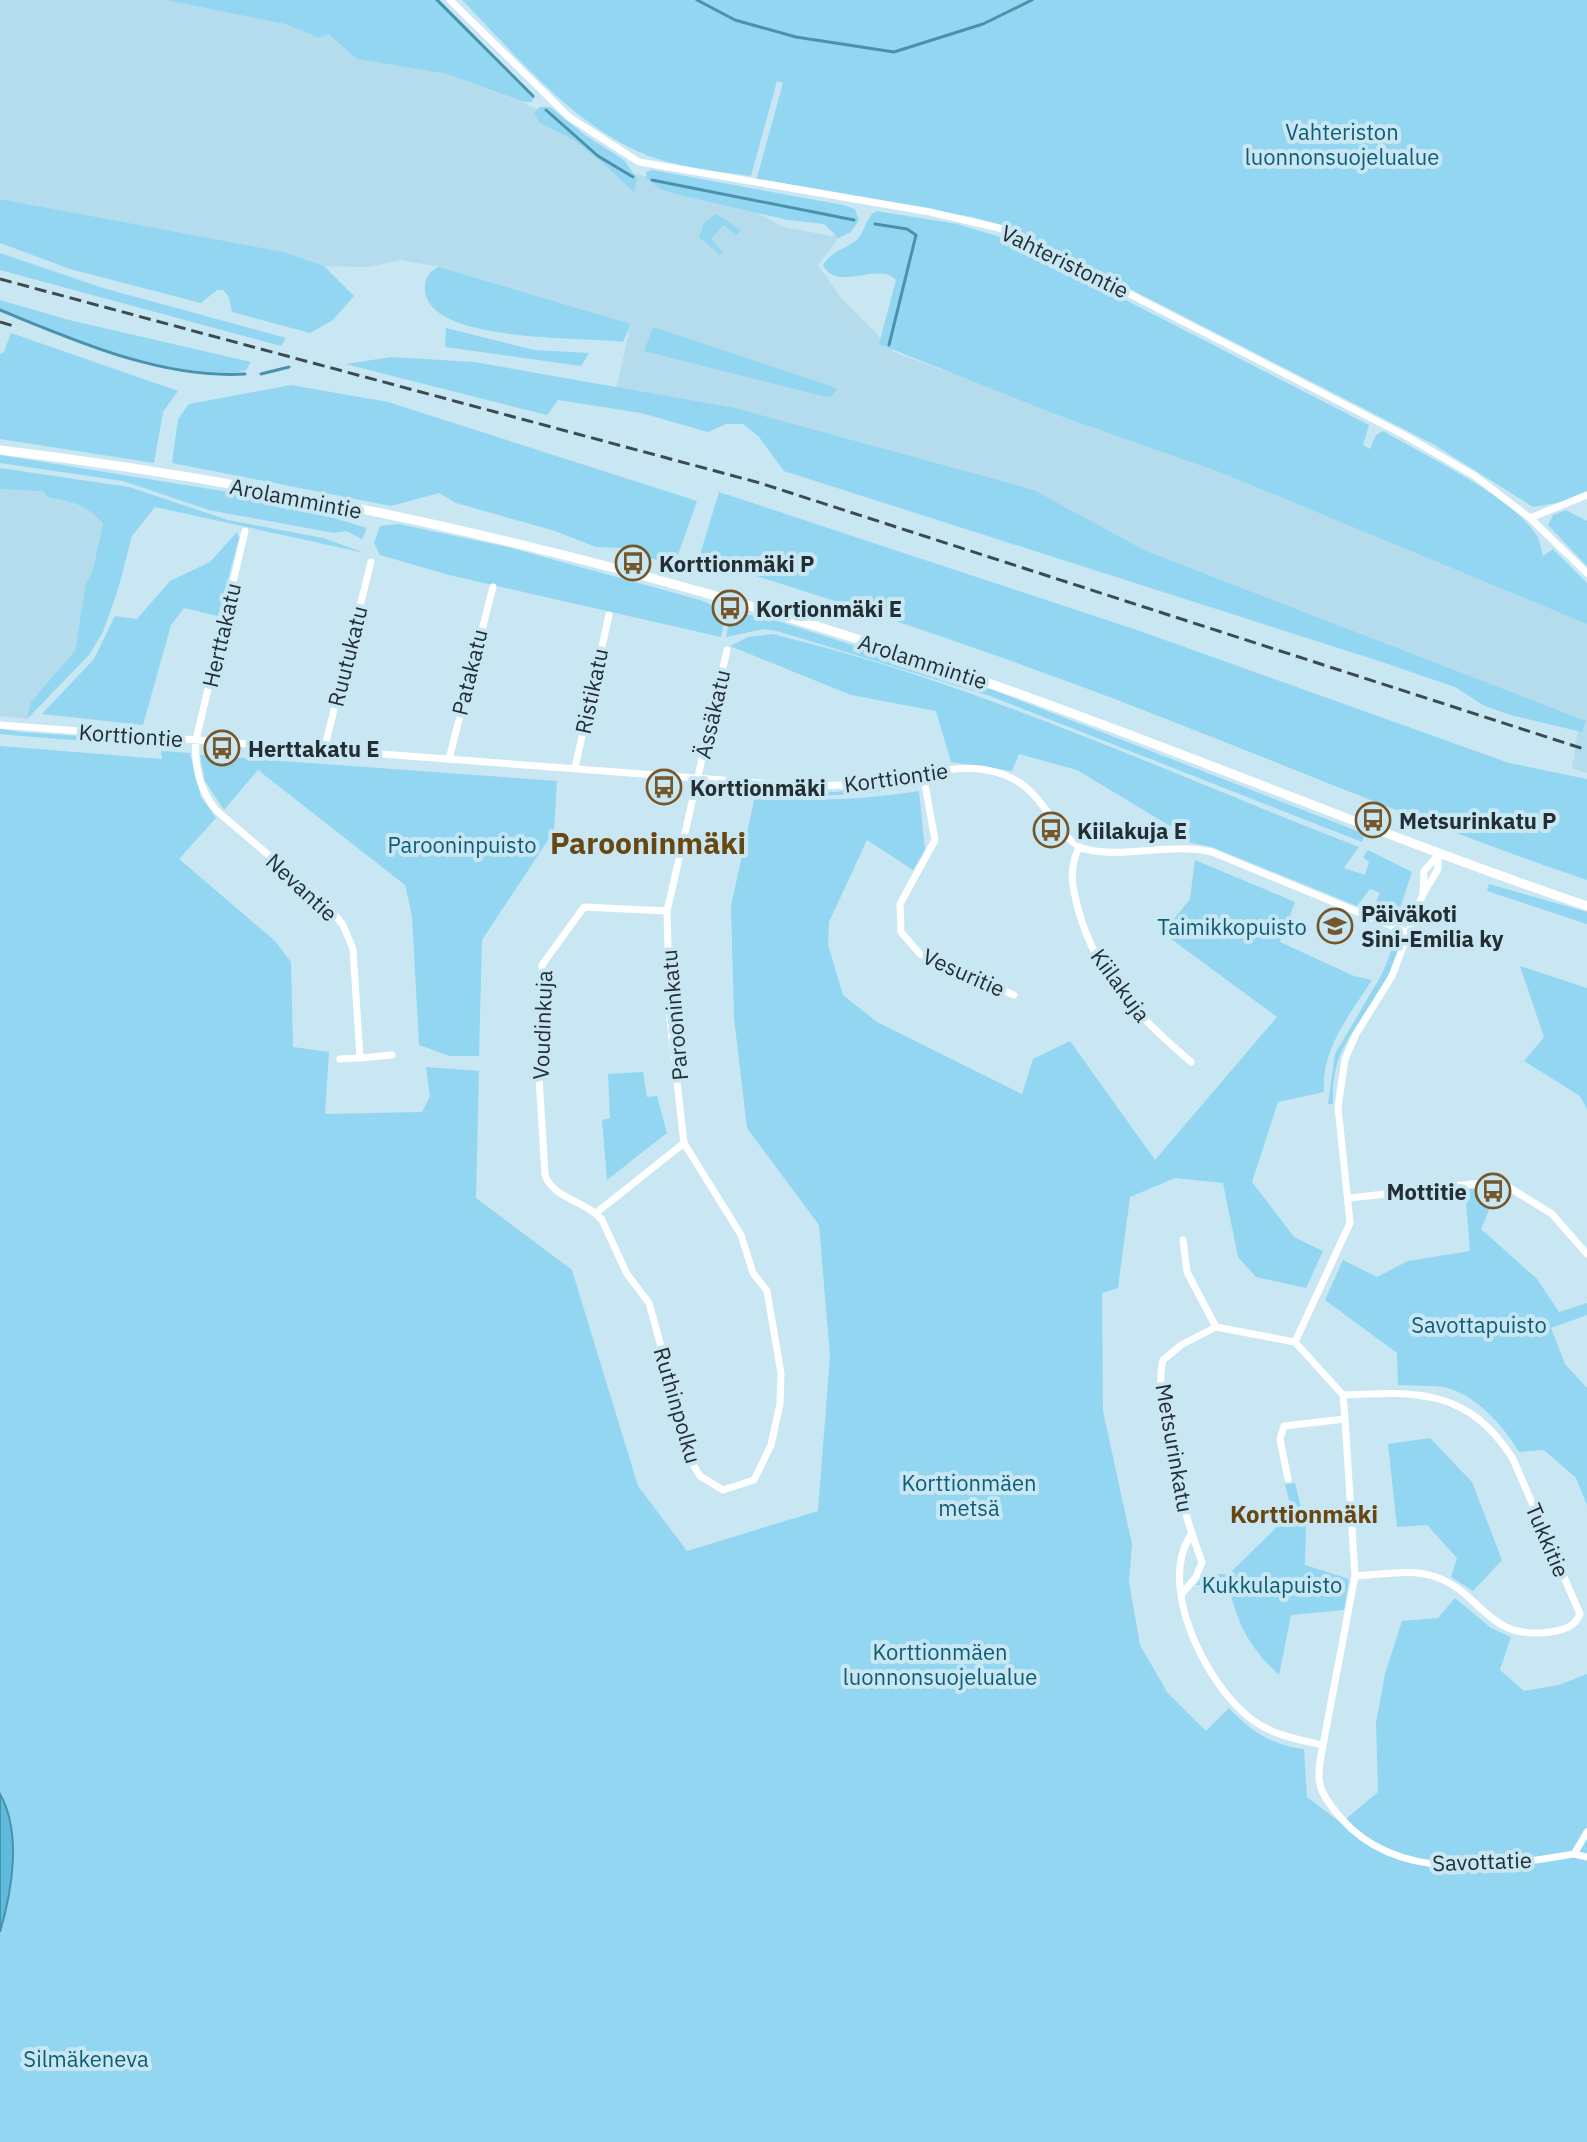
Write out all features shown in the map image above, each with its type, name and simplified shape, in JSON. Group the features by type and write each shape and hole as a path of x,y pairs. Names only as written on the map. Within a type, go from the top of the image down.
{"street":[{"name":"Vahteristontie","path":"450,0 569,117 639,162 930,212 1003,229 1404,435 1475,476 1530,518 1587,573"},
{"name":"Arolammintie","path":"0,450 161,473 317,502 465,533 639,575 818,627 993,685 1438,855 1587,906"},
{"path":"1530,518 1587,495"},
{"name":"Herttakatu","path":"196,740 245,531"},
{"name":"Ruutukatu","path":"324,750 371,562"},
{"name":"Patakatu","path":"449,759 493,587"},
{"name":"Ristikatu","path":"575,768 609,615"},
{"name":"Ässäkatu","path":"697,777 727,650"},
{"name":"Korttiontie","path":"0,725 834,785 873,783 967,768 1007,776 1042,800 1065,835 1079,847"},
{"name":"Nevantie","path":"196,740 198,775 208,800 327,905 349,937 353,949 360,1058"},
{"name":"Vesuritie","path":"923,773 935,840 900,904 901,932 920,954 1014,995"},
{"name":"Parooninkatu","path":"684,1143 670,1020 667,911 697,777"},
{"path":"1079,847 1100,850 1181,847 1212,852 1409,933"},
{"name":"Kiilakuja","path":"1079,847 1070,878 1095,954 1123,997 1147,1024 1191,1062"},
{"path":"1295,1342 1346,1238 1350,1198 1338,1107 1342,1071 1349,1046 1392,976 1423,894 1438,869 1438,855"},
{"name":"Voudinkuja","path":"596,1213 555,1190 546,1179 538,1061 545,1034 542,965 584,907 667,911"},
{"path":"340,1059 392,1055"},
{"path":"596,1213 684,1143"},
{"name":"Ruthinpolku","path":"596,1213 627,1274 649,1303 694,1466 700,1476 723,1490 754,1480 771,1445 780,1404 781,1373 767,1291 753,1273 741,1235 684,1143"},
{"path":"1350,1198 1499,1181 1552,1214 1587,1254"},
{"path":"1183,1240 1187,1272 1216,1327 1295,1342 1343,1395 1355,1576 1323,1745"},
{"name":"Metsurinkatu","path":"1181,1595 1196,1577 1202,1562 1191,1535 1168,1432 1161,1369 1163,1360 1174,1350 1216,1327"},
{"name":"Tukkitie","path":"1343,1395 1398,1392 1433,1395 1469,1414 1497,1437 1513,1459 1580,1614 1574,1624 1563,1630 1531,1634 1500,1625 1434,1576 1355,1576"},
{"path":"1288,1479 1280,1439 1284,1426 1345,1419"},
{"name":"Metsurinkatu","path":"1191,1535 1183,1556 1181,1595 1200,1652 1243,1712 1288,1739 1323,1745"},
{"name":"Savottatie","path":"1323,1745 1317,1779 1324,1799 1355,1835 1375,1850 1429,1865 1574,1854 1587,1857"},
{"path":"1574,1854 1587,1832"}],"shaded area":[{"path":"0,0 166,0 285,24 319,38 328,34 357,59 447,74 517,100 558,120 617,168 746,207 784,227 831,236 843,232 818,265 841,298 894,352 1222,473 1587,624 1587,773 1572,768 1578,729 1146,551 1034,490 616,389 631,324 439,267 400,260 369,267 324,266 284,252 0,199"},
{"path":"0,485 43,491 94,512 103,524 92,573 86,583 75,651 27,719 0,716"},
{"path":"0,1794 11,1826 13,1862 0,1932"}],"green space":[{"path":"166,0 440,0 535,97 531,102 524,102 447,74 357,59 328,34 319,38 285,24"},
{"name":"Vahteriston luonnonsuojelualue","path":"462,0 1587,0 1587,491 1562,502 1533,507 1433,444 1009,227 973,217 756,181 783,83 777,81 751,176 686,166 649,156 621,143 571,108"},
{"path":"540,107 550,107 624,160 637,179 634,192 574,140 540,123 534,113"},
{"path":"652,170 843,205 855,209 859,220 851,232 839,238 824,224 788,220 660,189 646,178 646,172"},
{"path":"0,199 284,252 324,266 354,296 333,320 310,333 232,312 229,297 223,290 217,290 201,303 70,269 0,243"},
{"path":"876,211 957,224 1007,239 1369,425 1363,445 1370,449 1376,435 1383,431 1465,477 1523,519 1537,535 1543,556 1553,549 1587,583 1587,624 1222,473 1055,414 879,344 896,280 879,274 838,276 829,273 823,265 833,254 858,239"},
{"path":"716,214 741,230 737,235 723,225 711,239 723,252 720,255 699,237 704,223"},
{"path":"0,253 103,288 286,338 281,346 0,270"},
{"path":"439,267 631,324 623,342 480,329 453,320 434,308 425,291 425,283 429,274"},
{"path":"0,300 69,320 251,362 246,370 220,374 156,366 0,312"},
{"path":"653,327 837,390 830,397 822,396 644,351"},
{"path":"446,328 534,350 589,353 581,366 445,347"},
{"path":"11,333 178,391 163,412 154,463 0,439 0,354 4,352"},
{"path":"392,357 474,362 735,408 1034,490 1146,551 1586,721 1582,732 1510,715 1483,705 1455,687 1376,660 784,471 759,437 743,424 726,424 708,432 641,413 558,400 547,415 345,364"},
{"path":"291,385 388,402 697,501 674,566 622,548 596,547 555,531 456,503 439,493 391,506 172,463 178,419 189,404"},
{"path":"0,455 271,499 287,510 297,507 367,528 362,539 346,531 334,533 209,510 123,481 0,463"},
{"path":"0,468 129,487 228,520 323,538 365,553 155,507 132,536 103,632 89,655 27,719 31,702 75,651 86,583 92,573 103,524 85,508 47,497 43,491 0,489"},
{"path":"719,492 1137,630 1509,763 1587,779 1587,880 1016,663 699,558"},
{"path":"1566,510 1587,521 1587,566 1548,525 1553,515"},
{"path":"399,524 511,548 700,600 726,611 721,637 449,575 380,555 374,543 380,526"},
{"path":"237,532 239,538 218,616 184,608 171,625 143,725 42,714 94,659 115,616 137,619 170,581 210,562"},
{"path":"731,612 768,618 993,690 1365,834 1362,842 990,696 777,631 764,629 726,637"},
{"path":"772,634 848,654 996,703 1359,847 1344,868 1365,875 1369,862 1363,857 1368,850 1412,872 1396,921 1372,912 1380,893 1370,889 1357,906 1212,847 1183,841 1180,832 1077,770 1019,754 1012,771 951,762 936,711 851,695 730,646 748,637"},
{"path":"0,729 179,743 176,748 21,736 0,734"},
{"path":"0,746 162,759 161,751 190,753 201,797 216,818 179,859 275,941 291,962 293,1047 329,1052 325,1114 422,1112 430,1096 426,1067 479,1071 476,1198 572,1270 638,1486 687,1551 818,1511 830,1356 819,1225 747,1128 734,1018 731,906 755,796 837,799 919,791 925,850 913,870 867,840 829,922 828,945 843,995 877,1022 1022,1094 1033,1059 1070,1041 1155,1160 1277,1017 1163,933 1190,899 1195,860 1295,902 1280,942 1354,976 1372,980 1332,1047 1324,1076 1324,1092 1278,1102 1252,1182 1294,1237 1323,1251 1306,1288 1256,1277 1238,1257 1223,1183 1175,1178 1130,1197 1118,1288 1102,1293 1103,1411 1132,1544 1129,1582 1140,1645 1167,1692 1206,1731 1229,1708 1263,1736 1304,1749 1307,1797 1341,1823 1378,1792 1376,1723 1385,1674 1402,1621 1438,1618 1455,1598 1491,1628 1511,1637 1500,1670 1524,1691 1559,1685 1587,1674 1587,2142 0,2142 0,1932 10,1887 12,1823 0,1794"},
{"name":"Parooninpuisto","path":"200,755 557,781 554,831 482,940 479,1056 450,1056 419,1045 412,916 405,885 258,770 224,810 205,781"},
{"path":"906,783 905,787 861,794 814,796 702,787 835,792"},
{"path":"1489,884 1587,912 1587,924 1487,891"},
{"path":"1398,934 1399,947 1387,978 1340,1055 1334,1079 1333,1104 1328,1104 1335,1054 1382,974"},
{"path":"1520,966 1587,988 1587,1109 1580,1096 1524,1061 1544,1037"},
{"path":"643,1072 647,1097 657,1096 667,1133 607,1180 602,1120 610,1118 608,1074"},
{"name":"Savottapuisto","path":"1465,1189 1498,1189 1481,1229 1537,1279 1559,1312 1587,1303 1587,1315 1551,1328 1565,1364 1587,1388 1587,1505 1576,1478 1544,1450 1519,1452 1496,1421 1465,1396 1443,1387 1398,1385 1397,1353 1325,1300 1343,1260 1377,1277 1408,1261 1470,1251"},
{"path":"1430,1438 1472,1482 1502,1560 1473,1591 1451,1577 1457,1558 1427,1525 1397,1527 1388,1444"},
{"name":"Kukkulapuisto","path":"1295,1483 1306,1527 1305,1565 1349,1579 1344,1610 1291,1615 1279,1675 1259,1654 1246,1634 1228,1585 1196,1585 1205,1574 1229,1574 1292,1512 1285,1484"}],"waterway":[{"path":"437,0 533,96"},
{"path":"697,0 735,20 796,37 894,52 983,24 1032,0"},
{"path":"546,110 598,156 633,177"},
{"path":"652,180 854,220"},
{"path":"875,224 907,229 916,235 889,345"},
{"path":"0,310 120,356 182,370 245,374"},
{"path":"261,374 289,367"}],"railway":[{"path":"0,279 760,483 1587,750"},
{"path":"0,322 17,327"}],"place":[{"name":"Korttionmäki P","path":"633,563"},
{"name":"Kortionmäki E","path":"730,608"},
{"name":"Herttakatu E","path":"222,748"},
{"name":"Korttionmäki","path":"664,787"},
{"name":"Metsurinkatu P","path":"1373,820"},
{"name":"Kiilakuja E","path":"1051,830"},
{"name":"Päiväkoti Sini-Emilia ky","path":"1335,926"},
{"name":"Mottitie","path":"1493,1191"}],"district":[{"name":"Parooninmäki","path":"648,842"},
{"name":"Korttionmäki","path":"1304,1514"}],"park label":[{"name":"Taimikkopuisto","path":"1232,926"},
{"name":"Korttionmäen metsä","path":"969,1494"},
{"name":"Korttionmäen luonnonsuojelualue","path":"940,1664"},
{"name":"Silmäkeneva","path":"86,2058"}]}
